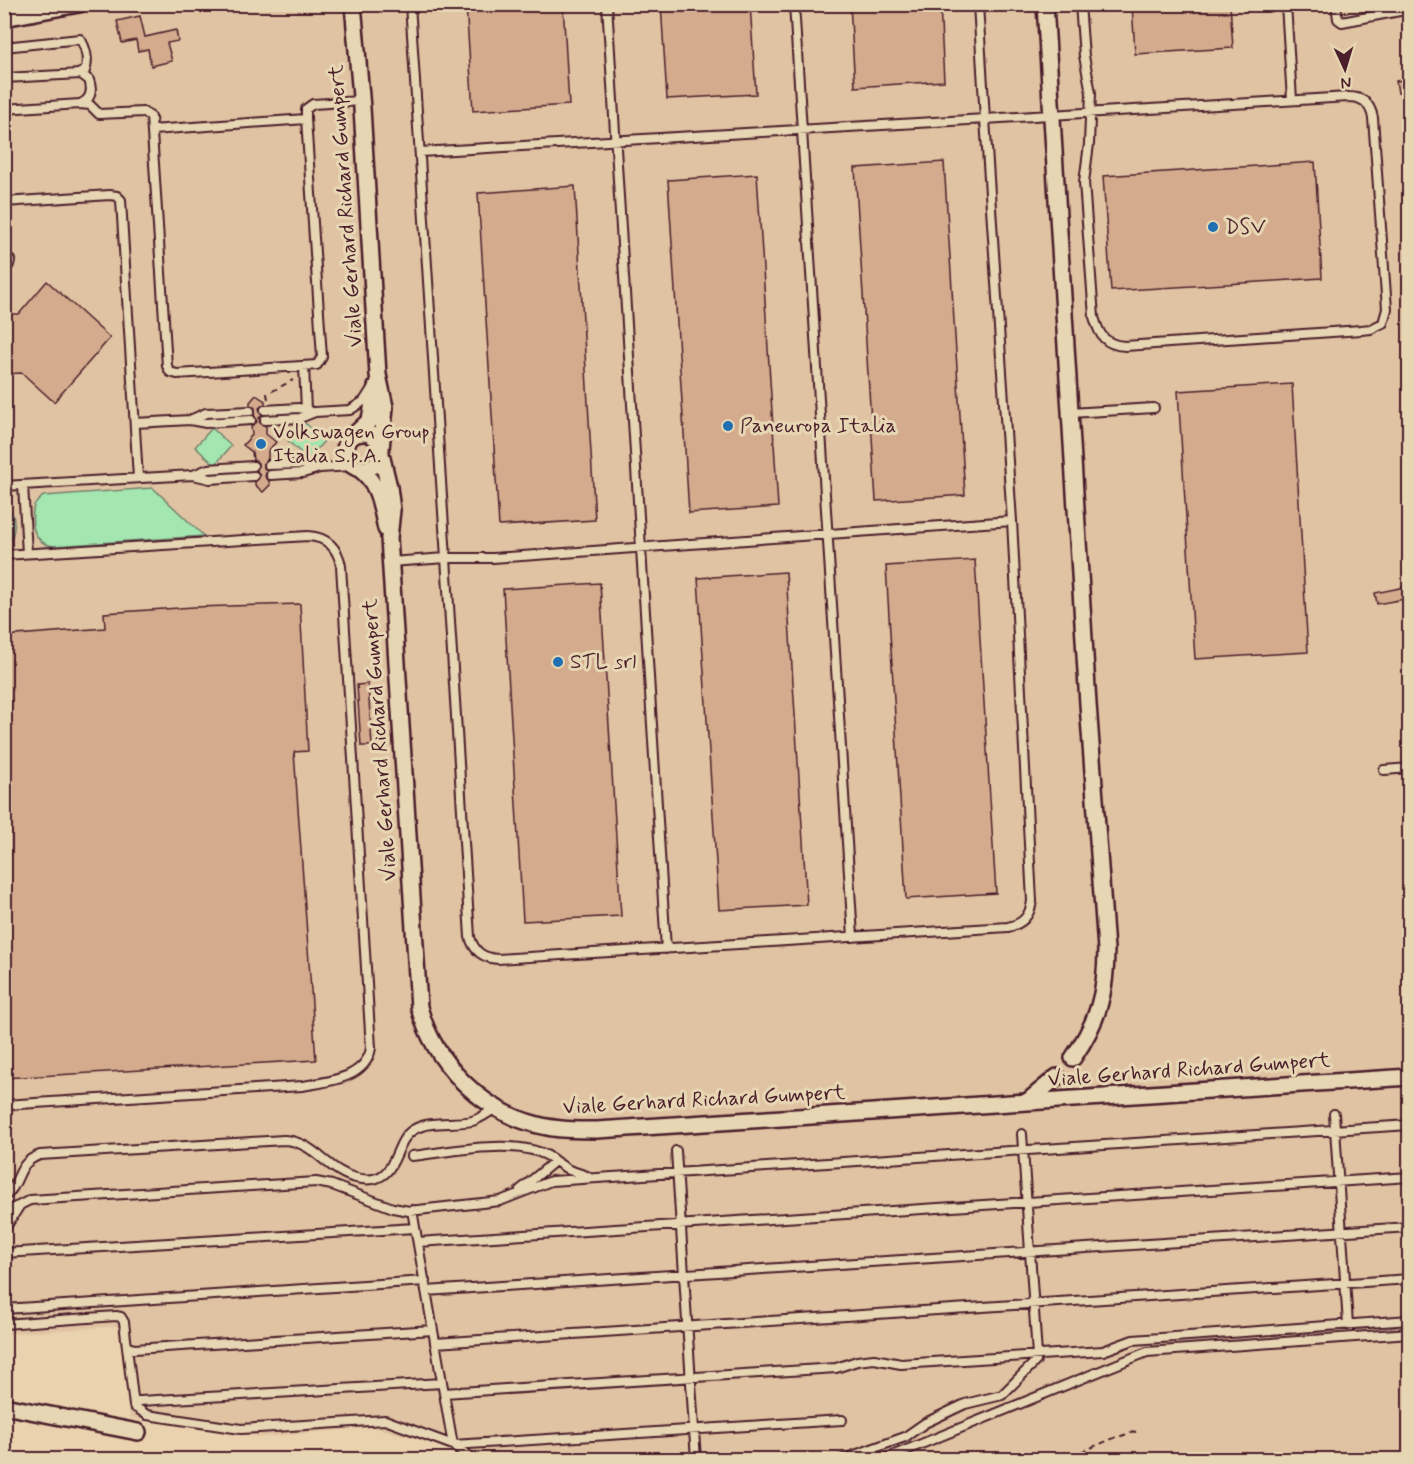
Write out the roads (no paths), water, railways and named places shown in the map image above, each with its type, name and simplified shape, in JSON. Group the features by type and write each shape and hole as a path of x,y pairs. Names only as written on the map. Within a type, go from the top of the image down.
{"street":[{"path":"4,18 79,4"},
{"name":"Viale Gerhard Richard Gumpert","path":"353,4 378,375 385,407 381,451 392,510 389,538 390,562 419,1007 427,1030 451,1068 463,1082 496,1108 519,1119 537,1125 574,1130 597,1130 1410,1077"},
{"name":"Viale Gerhard Richard Gumpert","path":"356,33 358,4"},
{"path":"1045,4 1106,950 1106,972 1099,1011 1093,1026 1073,1058"},
{"name":"Viale Gerhard Richard Gumpert","path":"355,434 370,420 378,375"},
{"path":"360,432 372,434 380,443 381,451 379,460 370,468 355,467 348,461 344,449 346,443 360,432"},
{"name":"Viale Gerhard Richard Gumpert","path":"355,467 370,478 376,488 389,538"},
{"path":"1029,1101 1057,1077"},
{"path":"4,1406 138,1432"}],"lane":[{"path":"410,4 471,937 474,948 483,956 498,959 1008,927 1021,923 1029,913 1032,901 1012,521 978,4"},
{"path":"607,4 666,949"},
{"path":"794,4 853,937"},
{"path":"420,152 802,131 985,119 1090,113 1292,100 1355,97 1362,99 1370,106 1373,118 1387,309 1387,316 1378,327 1125,346 1110,343 1105,339 1094,317 1084,182 1090,113 1091,93 1084,56 1080,4"},
{"path":"1286,4 1292,100"},
{"path":"1336,4 1338,19 1342,22 1410,9"},
{"path":"4,46 80,39 84,45 87,66 78,74 4,78"},
{"path":"78,74 87,78 91,87 89,97 80,104"},
{"path":"4,109 80,104 90,105 99,114 145,112 151,117 168,369 177,374 317,365 322,357 306,109 313,104 361,101"},
{"path":"152,130 306,119"},
{"path":"4,202 110,195 122,200 138,478"},
{"path":"4,251 10,260 9,265 4,267"},
{"path":"304,366 311,411"},
{"path":"267,406 311,411 345,410 360,405 368,396 378,375"},
{"path":"1070,413 1154,408"},
{"path":"190,420 206,413 250,411"},
{"path":"265,420 300,418 311,411"},
{"path":"135,423 190,420 206,423 251,420"},
{"path":"269,465 301,464 320,468 355,467"},
{"path":"193,475 208,469 253,466"},
{"path":"271,476 303,473 320,468"},
{"path":"4,486 193,475 210,479 254,476"},
{"path":"23,485 27,553"},
{"path":"390,562 446,558 493,558 1012,521"},
{"path":"4,555 308,536 321,538 334,548 341,566 370,1048 365,1064 354,1072 330,1081 302,1086 4,1104"},
{"path":"1383,770 1410,768"},
{"path":"4,1197 11,1192 24,1164 40,1155 284,1140 292,1140 306,1146 344,1174 358,1179 371,1179 389,1169 406,1137 414,1129 424,1125 472,1121 496,1108"},
{"path":"1334,1114 1348,1325"},
{"path":"4,1212 30,1200 316,1182 332,1185 393,1208 412,1210 500,1202 544,1182 1410,1125"},
{"path":"842,1460 905,1437 925,1423 965,1404 1002,1395 1036,1361 1022,1134"},
{"path":"412,1156 506,1146 544,1154 569,1170 597,1178"},
{"path":"676,1151 696,1460"},
{"path":"511,1198 555,1161"},
{"path":"418,1242 1410,1177"},
{"path":"4,1230 20,1205"},
{"path":"412,1210 453,1445"},
{"path":"426,1291 1410,1227"},
{"path":"4,1253 415,1228"},
{"path":"435,1343 1410,1279"},
{"path":"4,1309 424,1281"},
{"path":"4,1324 119,1316 124,1322 133,1401 136,1408 147,1415 241,1430 385,1420 453,1445 474,1460"},
{"path":"444,1393 836,1368 862,1360 879,1359 901,1364 1103,1351 1133,1340 1410,1320"},
{"path":"127,1344 134,1349 433,1330"},
{"path":"882,1460 1147,1352 1410,1333"},
{"path":"136,1408 136,1403 140,1401 442,1383"},
{"path":"453,1445 842,1420"}],"place":[{"name":"DSV","path":"1213,227"},
{"name":"Paneuropa Italia","path":"728,426"},
{"name":"Volkswagen Group Italia S.p.A.","path":"261,444"},
{"name":"STL srl","path":"558,662"}]}
